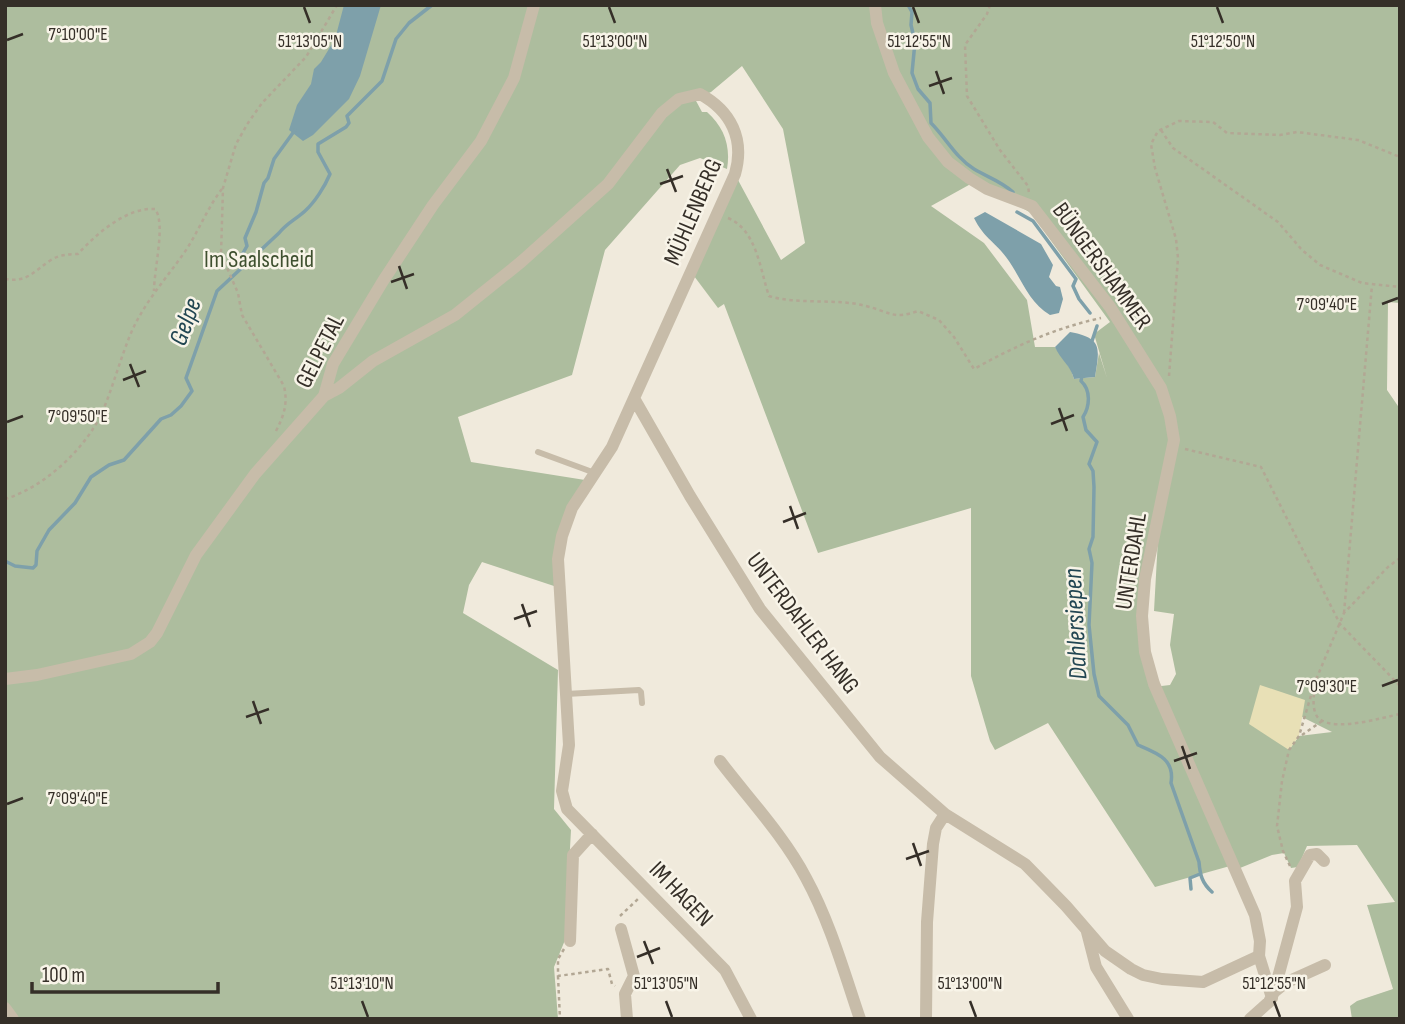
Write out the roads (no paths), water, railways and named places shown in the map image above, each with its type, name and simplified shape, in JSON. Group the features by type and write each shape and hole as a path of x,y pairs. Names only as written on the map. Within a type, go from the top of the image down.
{"street":[{"name":"GELPETAL","path":"5,679 37,675 131,654 150,642 164,622 196,555 272,454 324,396 333,364 383,281 433,205 481,141 514,78 534,5"},
{"name":"BÜNGERSHAMMER","path":"875,5 877,23 894,73 928,137 948,162 987,189 1032,206 1110,307 1161,388 1167,404"},
{"name":"MÜHLENBERG","path":"324,396 373,361 455,314 521,262 608,184 662,113 679,99 700,94 723,111 737,134 739,159 735,174 635,400 612,447 572,508 562,536 558,559 569,745 562,791 568,809"},
{"name":"UNTERDAHLER HANG","path":"635,400 760,609 880,757 945,814"},
{"name":"UNTERDAHL","path":"1167,404 1174,440 1145,579 1142,616 1145,652 1154,684 1255,915 1260,941 1259,956 1273,995"},
{"path":"720,761 791,853 807,879 836,946 860,1019"},
{"name":"IM HAGEN","path":"568,809 725,970 751,1019"},
{"path":"926,1019 927,922 933,844 936,828 945,814 1024,864 1114,960 1143,975 1181,982 1203,982 1259,956"},
{"path":"570,941 573,855 592,834"},
{"path":"1273,995 1297,907 1296,877 1310,855 1317,854 1324,861"},
{"path":"621,929 634,976 625,994 627,1019"},
{"path":"1087,932 1096,967 1128,1019"},
{"path":"1250,1019 1291,980 1325,965"},
{"path":"5,1008 13,1019"}],"lane":[{"path":"538,452 595,473"},
{"path":"566,694 639,690 642,703"}],"water":[{"path":"344,5 381,5 360,76 349,99 313,135 303,141 289,130 297,105 311,84 314,69 335,39"},
{"path":"985,212 1041,244 1053,265 1049,277 1060,287 1063,299 1059,313 1050,315 1042,310 1025,289 1006,257 974,218"},
{"path":"1070,332 1088,337 1096,346 1098,358 1095,377 1074,379 1057,351 1055,347"}],"waterway":[{"name":"Gelpe","path":"5,561 15,566 33,568 36,565 37,551 49,530 75,503 91,477 109,465 124,460 161,419 181,406 192,391 186,378 217,291 316,199 330,174 318,152 318,144 346,127 349,123 347,116 382,81 396,39 409,23 432,5"},
{"name":"Dahlersiepen","path":"908,5 912,12 911,25 915,42 912,73 918,89 930,103 931,123 956,154 979,172 1013,192"},
{"path":"243,268 243,253 247,246 245,238 264,183 274,159 295,130"},
{"name":"Dahlersiepen","path":"1017,212 1033,221 1076,279 1073,286 1090,313"},
{"name":"Dahlersiepen","path":"1092,341 1097,326"},
{"name":"Dahlersiepen","path":"1082,376 1081,381 1087,389 1088,398 1083,417 1086,430 1097,442 1089,464 1093,471 1094,487 1093,537 1089,549 1092,563 1089,625 1099,696 1128,725 1138,745 1158,754 1170,768 1171,783 1199,862 1202,878 1212,892"},
{"path":"1191,889 1190,878 1200,874"}],"park label":[{"name":"Im Saalscheid","path":"259,259"}]}
